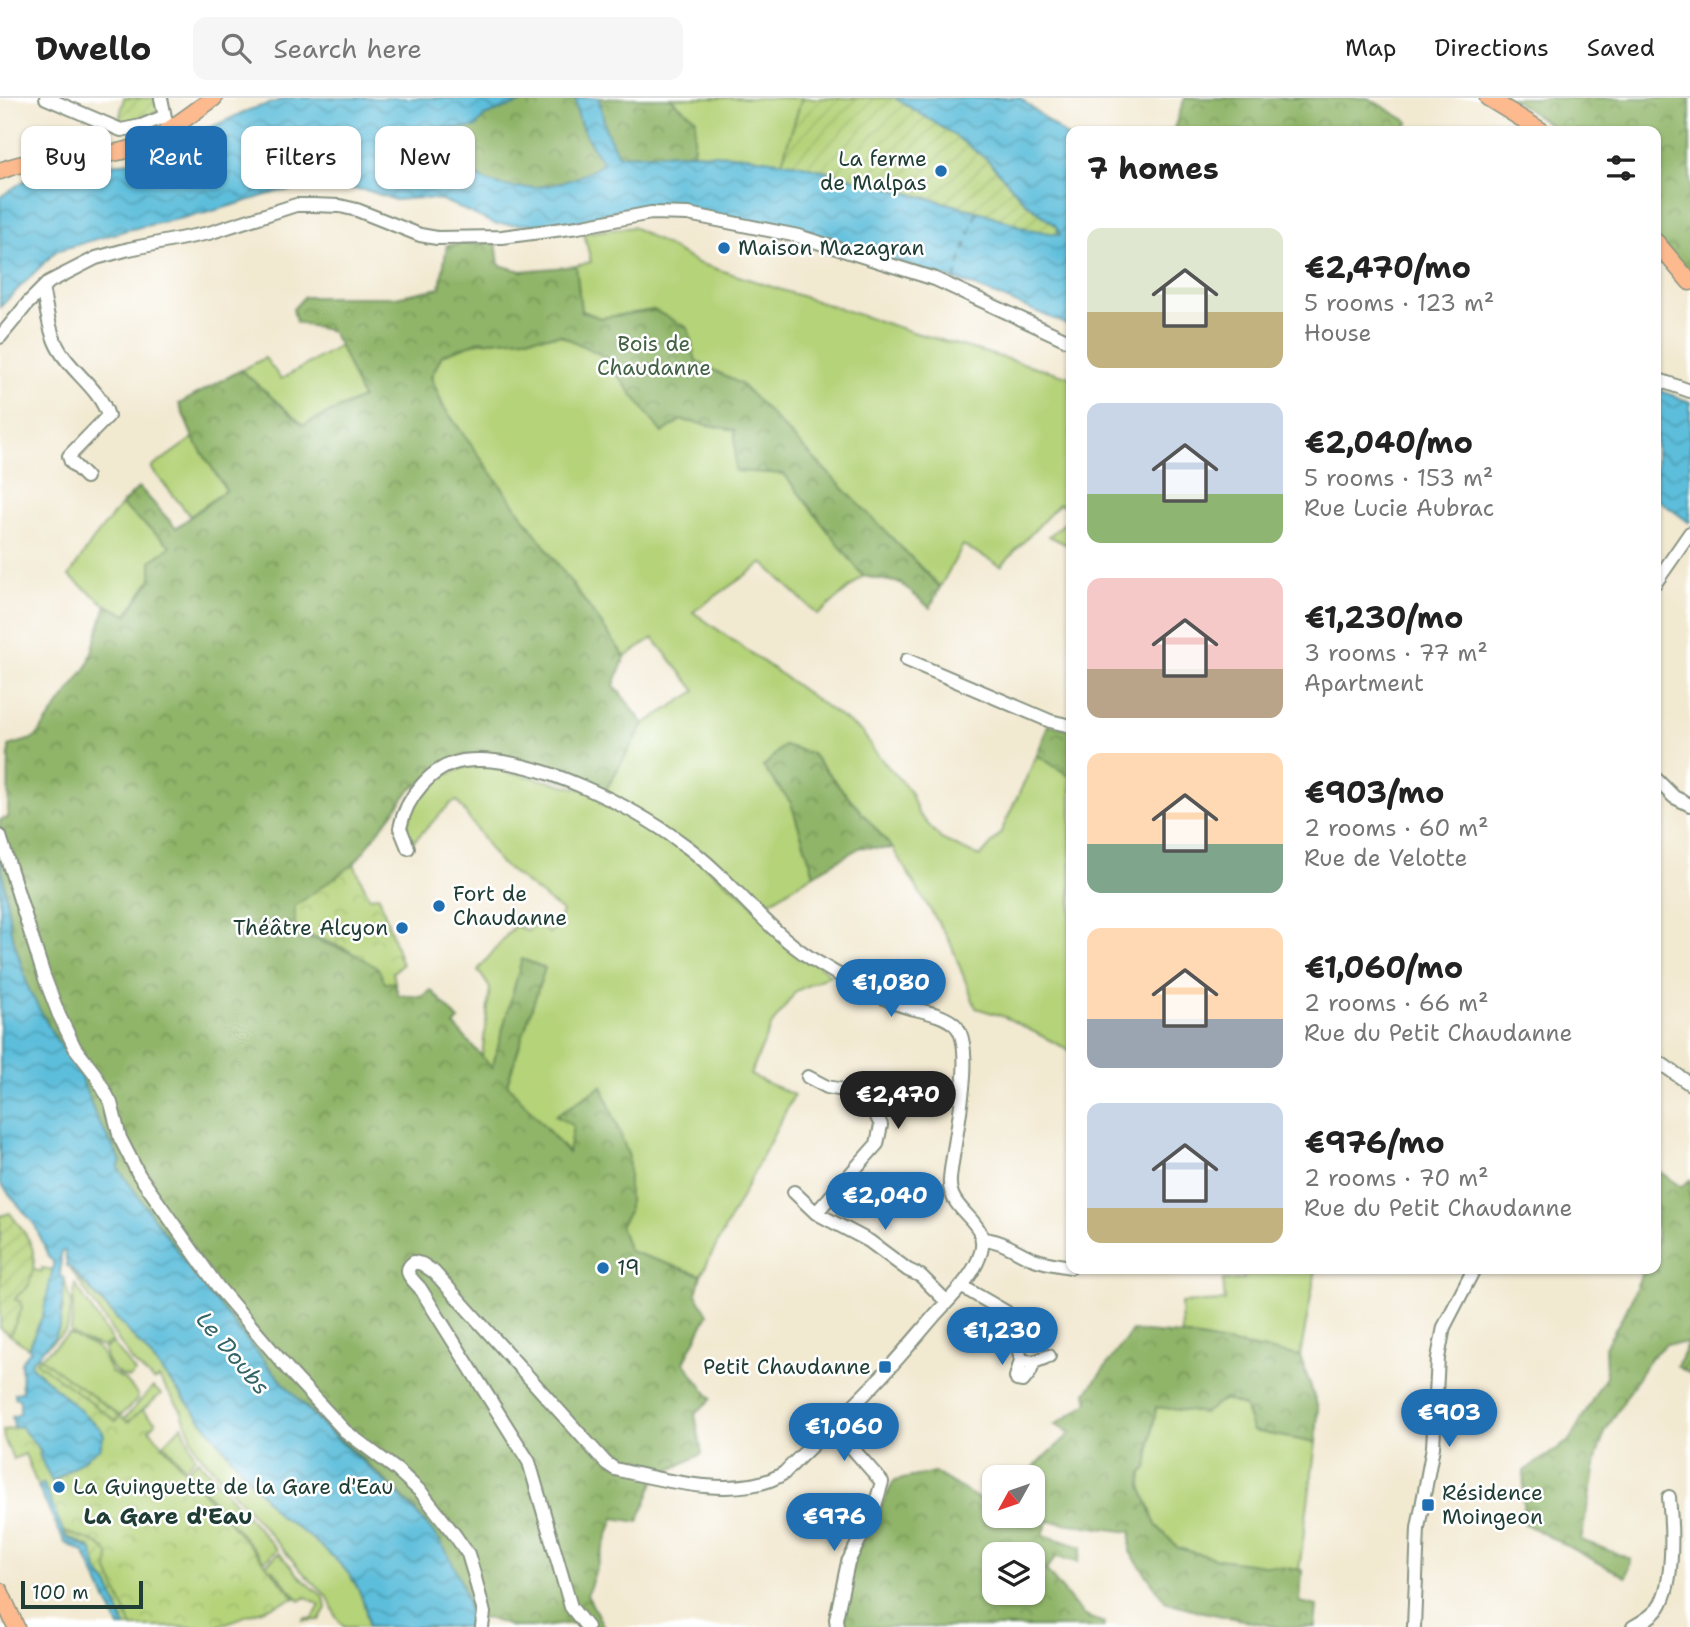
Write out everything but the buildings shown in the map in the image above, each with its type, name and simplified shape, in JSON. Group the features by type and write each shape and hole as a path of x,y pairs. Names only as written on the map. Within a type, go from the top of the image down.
{"main road":[{"path":"0,171 29,162 125,151 139,146 166,123 214,98"},
{"path":"1488,98 1534,126"},
{"path":"1661,248 1690,282"},
{"path":"0,1591 16,1627"}],"street":[{"path":"46,98 121,130 166,123 161,98"},
{"path":"0,337 41,289 61,274 96,258 209,233 296,205 340,206 357,210 437,239 502,237 578,227 651,212 688,214 798,236 935,279 1066,340"},
{"path":"41,289 55,343 63,356 88,383 108,416 69,456 71,462 86,477"},
{"path":"1661,381 1690,391"},
{"path":"1661,575 1687,537"},
{"path":"906,660 1050,721 1066,725"},
{"path":"408,848 400,828 410,800 422,785 449,765 462,761 492,762 547,774 605,795 689,848 758,915 811,958 898,1004 943,1018 955,1025 964,1041 966,1052 960,1121 950,1189 955,1203 979,1228 983,1239 978,1262 961,1286 880,1378 784,1473 772,1481 724,1486 685,1485 615,1469 434,1272 422,1264 414,1262 409,1265 408,1276 420,1288 529,1462 571,1607 587,1627"},
{"path":"1661,784 1674,797 1690,805"},
{"path":"0,836 35,950 60,1015 75,1048 95,1074 111,1103 120,1138 139,1175 218,1287 292,1374 345,1431 397,1470 421,1492 454,1534 468,1554 484,1613 482,1627"},
{"path":"1661,1064 1690,1084"},
{"path":"808,1077 827,1087 860,1093 881,1125 877,1144 817,1213"},
{"path":"794,1192 817,1213 869,1241 908,1270 921,1276 947,1302"},
{"path":"983,1239 995,1239 1042,1262 1066,1266"},
{"path":"1414,1627 1418,1528 1433,1447 1438,1358 1444,1327 1471,1274"},
{"path":"961,1286 1010,1316 1027,1361 1049,1356"},
{"path":"831,1424 879,1477 882,1486 872,1516 848,1563 836,1619 837,1627"},
{"path":"1633,1627 1659,1608 1665,1593 1672,1543 1669,1497"}],"green space":[{"path":"124,98 156,98 159,110 129,124 118,125"},
{"path":"533,98 576,99 581,125 604,164 586,174 545,186 523,188 483,179 475,174 475,128 484,116"},
{"path":"599,98 670,98 696,119 693,153 617,155 606,131"},
{"path":"670,98 802,98 782,162 745,156 693,153 696,119"},
{"path":"802,98 895,98 988,160 1024,201 1056,226 1060,235 1028,229 984,213 823,170 782,162"},
{"path":"1185,98 1368,98 1409,122 1406,126 1175,126"},
{"path":"1511,98 1690,98 1690,279 1661,243 1661,126 1552,126"},
{"path":"633,227 698,263 919,334 1066,376 1066,506 1059,504 1001,566 963,545 940,587 741,385 696,361 654,310 600,318 581,310 576,266 591,262 584,233"},
{"name":"Bois de Chaudanne","path":"496,242 499,265 521,271 576,266 581,311 600,318 654,310 688,328 696,361 741,384 940,587 930,608 900,583 863,576 784,474 735,471 735,430 681,420 662,433 602,355 560,335 478,342 442,355 431,377 443,406 625,657 614,685 644,724 605,791 465,755 410,790 354,864 295,906 295,926 313,938 368,961 378,969 385,983 395,982 398,995 422,997 431,990 459,1020 454,1025 492,1068 522,959 545,968 507,1084 568,1153 573,1126 556,1116 602,1086 629,1157 629,1212 620,1226 629,1251 701,1275 696,1294 708,1314 684,1362 711,1399 695,1414 702,1454 656,1477 638,1522 614,1518 587,1595 604,1627 592,1627 587,1621 542,1627 512,1627 487,1618 470,1621 454,1567 421,1517 305,1406 264,1361 221,1307 118,1168 121,1161 96,1117 75,1062 55,1038 29,990 11,931 0,856 0,820 8,818 9,746 35,738 88,665 106,605 127,615 151,580 151,561 171,546 121,505 139,487 176,528 226,490 193,438 179,404 241,370 303,425 362,398 331,331 296,322 293,309 304,297 395,297 440,288 447,245"},
{"path":"560,335 602,355 662,433 681,420 735,430 784,474 863,576 818,615 763,563 693,612 863,733 874,751 910,791 918,813 941,839 980,857 1000,834 1037,755 1066,774 1066,1048 1005,1017 976,1008 950,942 893,849 811,753 763,766 791,803 814,874 760,908 605,791 644,724 696,691 653,638 625,657 443,406 431,377 442,355 478,342"},
{"path":"340,346 363,398 303,425 241,370 265,358 281,379"},
{"path":"193,438 226,490 190,516 151,468"},
{"path":"121,505 172,546 127,615 106,605 69,576"},
{"path":"1066,522 1066,544 1049,536"},
{"path":"1048,725 1066,727 1066,774 1037,755"},
{"path":"784,745 811,753 893,849 861,847 814,874 791,803 763,767"},
{"path":"468,766 492,767 510,774 605,795 689,847 830,975 796,991 771,1026 750,1075 794,1095 701,1275 629,1251 620,1226 602,1086 556,1115 574,1126 568,1153 507,1084 544,967 522,959 493,1068 482,1057 490,988 478,970 515,925 528,931 536,923 549,933 557,926 562,911 499,862 457,801 451,803 411,844 406,826 416,800 436,779"},
{"path":"354,864 369,897 379,896 402,965 393,972 395,982 385,983 378,968 346,949 303,932 295,926 295,906"},
{"path":"1661,1173 1681,1187 1690,1180 1690,1374 1677,1366 1688,1343 1666,1344 1650,1358 1606,1430 1597,1455 1581,1540 1631,1559 1626,1577 1523,1523 1524,1471 1569,1441 1606,1376 1605,1347 1627,1309 1642,1274 1661,1274"},
{"path":"10,1213 32,1246 34,1262 29,1284 15,1300 20,1301 22,1308 10,1335 0,1328 0,1216"},
{"path":"42,1268 53,1270 53,1275 43,1315 28,1348 10,1335 22,1308 15,1300 17,1293 28,1286 32,1269 42,1272"},
{"path":"70,1268 146,1351 279,1516 311,1538 342,1566 362,1598 368,1627 344,1627 336,1617 328,1597 307,1577 197,1451 181,1410 159,1378 154,1381 133,1362"},
{"path":"1243,1274 1315,1274 1300,1356 1182,1335 1181,1303 1225,1301 1223,1280 1244,1280"},
{"path":"64,1278 72,1300 67,1330 37,1354 53,1340 63,1309"},
{"path":"75,1284 112,1341 103,1347 79,1339 71,1332"},
{"path":"1132,1331 1182,1335 1300,1356 1318,1408 1316,1443 1253,1431 1244,1406 1225,1399 1204,1413 1156,1407 1147,1468 1142,1473 1141,1486 1156,1525 1178,1548 1218,1559 1302,1570 1300,1602 1317,1606 1315,1627 1277,1627 1166,1602 1130,1552 1131,1532 1048,1521 1043,1535 1082,1547 1078,1562 1056,1557 1046,1570 1083,1615 1104,1623 1104,1627 840,1627 853,1560 894,1481 934,1472 979,1499 982,1498 982,1528 1045,1528 1045,1465 1036,1465 1071,1433 1055,1425 1088,1403 1086,1393"},
{"path":"69,1334 99,1349 111,1372 126,1381 137,1394 138,1399 120,1416 40,1358"},
{"path":"113,1343 135,1372 130,1378 116,1372 107,1359 104,1349"},
{"path":"36,1355 128,1422 142,1410 156,1422 149,1429 295,1598 215,1627 125,1627 93,1553 65,1536 45,1486 38,1487 25,1454 13,1459 4,1439 3,1431 20,1426 41,1451 55,1481 99,1448 103,1432 32,1367 31,1362"},
{"path":"40,1358 120,1416 116,1421 36,1362"},
{"path":"153,1387 161,1394 129,1422 124,1419"},
{"path":"1224,1399 1244,1406 1253,1431 1316,1443 1299,1570 1218,1559 1178,1548 1156,1525 1141,1486 1142,1473 1147,1468 1156,1407 1204,1413"},
{"path":"182,1425 195,1457 185,1468 164,1444"},
{"path":"198,1460 277,1550 264,1561 187,1470"},
{"path":"63,1531 96,1543 109,1554 108,1571 132,1627 125,1627 110,1588 97,1570 90,1547 67,1537"},
{"path":"279,1553 303,1580 324,1597 326,1608 319,1620 303,1621 305,1618 312,1619 320,1605 306,1597 300,1601 272,1569 295,1598 249,1579"}],"water":[{"path":"288,98 533,98 484,116 475,128 375,126 375,189 475,189 475,174 499,185 535,187 571,180 603,164 581,125 576,99 573,98 599,98 606,131 618,155 693,153 745,156 798,164 984,213 1028,229 1060,235 1056,226 1024,201 988,160 895,98 1020,98 1066,136 1066,324 974,286 808,234 652,209 617,210 566,225 495,224 442,200 395,200 366,190 348,189 361,189 361,126 241,126 241,189 297,189 127,230 56,251 0,307 0,197 21,183 21,189 111,189 111,164 125,163 125,189 227,189 227,126 213,126 249,110"},
{"path":"1661,391 1690,402 1690,523 1661,502"},
{"name":"Le Doubs","path":"0,856 11,931 29,990 55,1038 75,1062 96,1117 121,1161 118,1168 208,1291 280,1379 321,1424 407,1503 437,1538 460,1580 470,1627 368,1627 362,1598 342,1566 322,1547 279,1516 146,1351 67,1266 65,1251 61,1252 60,1277 64,1278 60,1326 54,1338 31,1362 32,1367 101,1429 104,1435 100,1448 52,1482 39,1454 41,1451 20,1426 14,1428 12,1417 20,1414 20,1400 15,1397 15,1393 22,1392 21,1362 31,1350 28,1348 43,1315 53,1261 49,1258 35,1225 0,1183"},
{"path":"43,1483 65,1536 92,1550 97,1570 110,1588 125,1627 119,1627 84,1552 65,1543 38,1487"}],"ferry route":[{"path":"954,281 978,208"}],"place":[{"name":"La ferme de Malpas","path":"941,171"},
{"name":"Maison Mazagran","path":"724,248"},
{"name":"Fort de Chaudanne","path":"439,906"},
{"name":"Théâtre Alcyon","path":"402,928"},
{"name":"19","path":"603,1268"},
{"name":"Petit Chaudanne","path":"885,1367"},
{"name":"La Guinguette de la Gare d'Eau","path":"59,1487"},
{"name":"Résidence Moingeon","path":"1428,1505"}],"district":[{"name":"La Gare d'Eau","path":"168,1516"}]}
